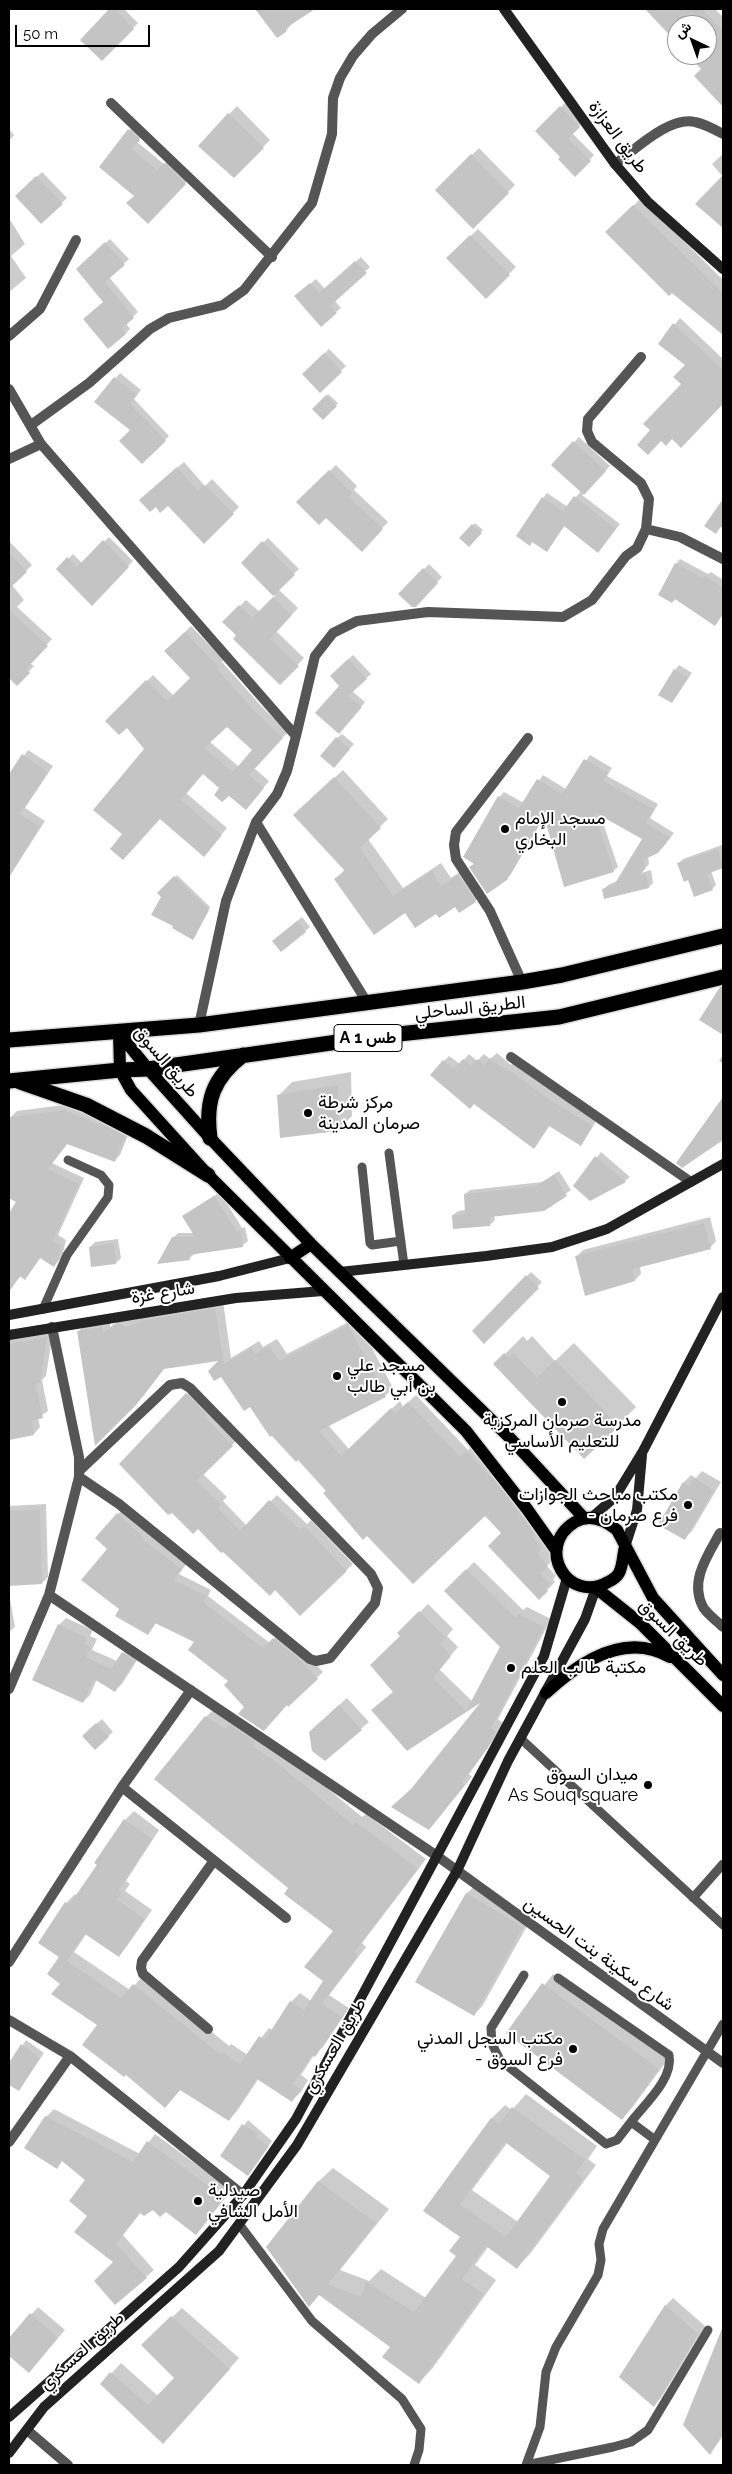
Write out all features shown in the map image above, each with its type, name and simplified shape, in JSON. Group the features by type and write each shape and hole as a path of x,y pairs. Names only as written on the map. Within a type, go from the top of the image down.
{"highway":[{"name":"الطريق الساحلي","path":"9,1040 119,1033 199,1025 522,982 571,973 723,936"},
{"name":"الطريق الساحلي","path":"12,1081 148,1069 380,1036 559,1017 723,977"},
{"path":"210,1138 207,1119 214,1090 229,1066 245,1054"},
{"path":"12,1081 86,1105 146,1136 208,1175"}],"main road":[{"name":"طريق السوق","path":"119,1033 148,1069 210,1138 311,1244 510,1438 588,1518"},
{"name":"طريق السوق","path":"119,1033 120,1070 131,1090 208,1175 466,1431 527,1509 556,1550"},
{"path":"290,1258 311,1244"},
{"path":"588,1518 601,1520 617,1530 625,1546 620,1572 613,1579 596,1588 578,1585 567,1578 558,1566 556,1550 565,1530 588,1518"},
{"name":"طريق السوق","path":"625,1546 653,1598 723,1675"},
{"name":"طريق السوق","path":"596,1588 640,1623 723,1706"},
{"path":"546,1693 586,1660 628,1647 647,1648 664,1653 678,1661"}],"street":[{"path":"31,425 89,382 150,329 169,318 223,305 244,290 272,257 312,202 332,134 333,98 340,78 353,56 372,34 402,9"},
{"name":"طريق العزازة","path":"504,9 615,164 648,202 723,269"},
{"path":"112,103 272,257"},
{"path":"615,164 668,126 679,122 693,121 723,134"},
{"path":"9,336 40,309 76,240"},
{"path":"199,1025 226,901 256,822 276,794 287,771 315,656 334,633 357,621 428,612 564,617 592,600 626,556 637,548 646,529 649,499 641,483 592,442 587,431 588,419 641,357"},
{"path":"9,389 41,444 296,736"},
{"path":"9,459 41,444"},
{"path":"646,529 680,537 723,559"},
{"path":"522,982 490,912 456,859 454,845 456,832 528,738"},
{"path":"256,822 368,1004"},
{"path":"510,1057 691,1182"},
{"path":"340,1272 552,1246 607,1229 723,1164"},
{"name":"شارع غزة","path":"9,1315 219,1276 290,1258"},
{"name":"شارع غزة","path":"9,1335 236,1298 323,1291"},
{"path":"588,1518 614,1497 643,1451 723,1297"},
{"path":"9,1689 49,1595 79,1474 52,1327"},
{"path":"182,1383 190,1388 371,1574 378,1588 375,1603 330,1658 316,1661 310,1659 119,1504 79,1474 170,1385 182,1383"},
{"path":"625,1546 637,1510 643,1451"},
{"path":"720,1533 702,1566 698,1585 704,1608 723,1627"},
{"name":"طريق العسكري","path":"10,2414 179,2267 243,2195 296,2119 544,1656 567,1578"},
{"name":"طريق العسكري","path":"9,2453 44,2407 219,2251 297,2145 457,1870 520,1738 585,1619 596,1588"},
{"name":"شارع سكينة بنت الحسين","path":"49,1595 437,1856 705,2052 723,2063"},
{"path":"9,1962 122,1787 190,1690"},
{"path":"122,1787 213,1862 286,1918"},
{"path":"208,2029 143,1974 141,1968 142,1961 213,1862"},
{"path":"9,2020 70,2056 243,2195"},
{"path":"9,2142 70,2056"},
{"path":"27,2430 68,2465"}],"lane":[{"path":"389,1153 404,1265"},
{"path":"43,1309 67,1255 108,1197 109,1185 101,1176 68,1160"},
{"path":"362,1167 370,1243 372,1245 401,1241"},
{"path":"520,1738 723,1925"},
{"path":"693,1898 723,1864"},
{"path":"524,1975 491,2028 492,2044 500,2060 606,2144 617,2140 666,2076 671,2064 669,2055 558,1978"},
{"path":"526,2465 540,2426 546,2372 556,2346 598,2275 601,2260 599,2244 603,2229 723,2024"},
{"path":"632,2122 654,2139"},
{"path":"239,2224 312,2321 402,2399 421,2429 419,2450 414,2465"},
{"path":"526,2465 622,2445 631,2442 648,2430 708,2330"}],"building":[{"path":"109,9 115,9 134,29 102,61 80,40"},
{"path":"255,9 315,9 286,28 286,32 277,38"},
{"path":"645,9 702,9 708,15 667,15 667,32"},
{"path":"717,25 723,31 723,107 694,76 701,69 697,65 717,65"},
{"path":"560,106 580,127 568,139 591,161 575,177 558,159 560,157 535,131"},
{"path":"228,113 264,148 234,178 198,146"},
{"path":"128,129 140,140 132,149 157,170 164,163 186,184 148,224 126,203 134,196 99,167"},
{"path":"471,154 509,193 473,229 435,190"},
{"path":"723,175 723,228 695,204"},
{"path":"36,176 63,204 41,224 15,196"},
{"path":"633,205 723,293 723,335 672,293 669,296 605,232"},
{"path":"470,235 510,275 486,299 446,258"},
{"path":"105,242 125,265 105,282 134,318 122,328 126,334 108,349 83,319 103,302 76,269"},
{"path":"355,261 367,273 330,306 337,313 321,327 294,296 310,283 319,293"},
{"path":"673,323 723,370 723,404 681,448 672,439 666,446 661,441 648,455 637,445 650,430 643,424 681,384 673,377 685,365 658,344"},
{"path":"324,353 342,372 320,393 302,374"},
{"path":"114,377 137,395 130,404 166,441 142,464 119,441 130,430 94,402"},
{"path":"326,395 337,406 323,420 312,409"},
{"path":"573,441 606,471 584,495 551,465"},
{"path":"177,467 198,491 204,485 234,514 204,544 168,506 160,513 156,507 150,512 139,500"},
{"path":"329,470 352,493 349,497 383,529 362,552 326,518 319,525 296,502"},
{"path":"574,496 616,529 598,553 564,526 547,552 532,542 530,546 516,536 542,497 563,511"},
{"path":"723,499 723,523 716,534 704,526"},
{"path":"472,524 482,533 469,547 459,538"},
{"path":"103,540 129,567 92,606 56,569 67,557 77,567"},
{"path":"262,541 295,575 273,596 241,563"},
{"path":"9,553 27,572 9,589"},
{"path":"675,563 703,578 705,576 723,588 723,614 715,626 675,599 672,603 658,595"},
{"path":"423,568 438,583 416,607 412,607 398,594"},
{"path":"273,597 292,615 270,639 299,666 280,685 233,639 236,635 222,622 239,605 252,618"},
{"path":"9,610 48,646 26,669 30,673 17,686 9,678"},
{"path":"185,632 219,667 217,669 257,714 283,738 249,775 264,788 246,810 229,796 222,802 214,795 219,788 203,774 181,800 222,835 204,857 160,819 123,860 110,849 122,834 93,810 144,749 127,728 119,735 105,721 146,680 167,701 190,678 164,651","holes":["227,727 252,750 233,772 204,748"]},
{"path":"348,659 367,679 348,696 362,707 339,734 315,713 339,686 330,676"},
{"path":"674,669 688,678 672,703 658,695"},
{"path":"336,737 350,749 334,768 320,756"},
{"path":"22,754 48,772 20,814 40,827 9,877 9,774"},
{"path":"584,759 608,773 603,781 654,809 646,823 670,838 658,853 643,860 645,869 639,876 646,874 649,888 604,899 602,889 614,885 642,839 594,812 614,872 564,887 544,816 507,880 487,894 469,867 474,864 463,857 498,796 519,808 537,779 562,794"},
{"path":"334,777 381,828 360,848 393,896 432,871 441,886 458,875 476,902 459,913 455,907 439,918 436,914 415,928 405,913 374,935 334,879 345,871 293,815"},
{"path":"718,849 723,868 707,874 713,890 694,897 688,880 684,882 677,863"},
{"path":"174,876 209,910 193,940 172,928 173,926 151,915 161,897 157,893"},
{"path":"297,921 306,932 281,952 272,941"},
{"path":"720,987 723,987 723,1035 699,1020"},
{"path":"490,1058 550,1100 593,1126 581,1146 549,1126 534,1149 474,1104 470,1109 430,1075 443,1060 454,1069 463,1059 471,1066 477,1059 484,1065"},
{"name":"مركز شرطة صرمان المدينة","path":"338,1085 338,1131 280,1138 277,1095"},
{"path":"723,1097 723,1140 682,1168 676,1163"},
{"path":"65,1110 99,1125 100,1123 125,1136 115,1162 67,1144 48,1169 79,1184 53,1241 61,1246 59,1257 54,1267 40,1258 25,1280 20,1276 9,1292 9,1213 16,1202 9,1198 10,1117"},
{"path":"595,1156 626,1182 590,1201 573,1186"},
{"path":"554,1175 567,1196 544,1211 490,1217 490,1226 453,1229 452,1215 465,1214 464,1194 536,1186"},
{"path":"214,1196 237,1232 241,1231 243,1247 189,1255 190,1260 157,1264 172,1237 195,1237 182,1216"},
{"path":"704,1223 711,1249 633,1269 635,1281 585,1296 575,1256"},
{"path":"114,1243 116,1264 91,1267 89,1247"},
{"path":"526,1275 539,1288 484,1344 472,1331"},
{"path":"215,1308 224,1364 251,1348 255,1354 269,1346 279,1361 348,1325 386,1397 319,1431 341,1456 391,1408 395,1414 408,1402 460,1457 466,1451 497,1483 535,1534 532,1537 542,1548 537,1553 548,1566 540,1574 550,1584 546,1588 548,1591 539,1600 488,1546 501,1533 485,1516 413,1584 367,1536 363,1540 323,1493 326,1491 298,1460 296,1462 272,1436 270,1437 250,1407 244,1411 221,1377 214,1381 208,1371 218,1361 164,1369 136,1405 95,1446 77,1331 102,1327 103,1333 115,1325 121,1324 126,1327 145,1320"},
{"path":"47,1337 40,1383 35,1384 43,1418 32,1421 34,1435 9,1440 9,1344"},
{"name":"مدرسة صرمان المركزية للتعليم الأساسي","path":"504,1353 509,1358 513,1353 537,1378 555,1360 619,1426 584,1459 493,1364"},
{"path":"186,1393 207,1415 205,1417 233,1446 197,1481 221,1504 218,1508 240,1531 269,1500 300,1530 304,1526 347,1571 300,1616 275,1590 270,1596 223,1552 221,1553 198,1529 193,1534 172,1513 168,1515 119,1464"},
{"path":"694,1478 714,1490 685,1540 658,1525 683,1482 690,1486"},
{"path":"40,1510 42,1584 9,1586 9,1511"},
{"path":"117,1513 143,1537 142,1539 182,1569 174,1580 206,1596 203,1602 263,1648 273,1638 301,1661 318,1679 288,1707 287,1705 264,1731 238,1714 244,1707 224,1685 228,1681 188,1650 194,1642 155,1623 148,1635 115,1616 119,1609 81,1580 107,1549 95,1538"},
{"path":"466,1569 516,1618 518,1614 544,1627 491,1728 496,1731 487,1749 462,1782 465,1785 429,1830 391,1807 411,1789 480,1703 407,1751 371,1710 393,1692 370,1665 400,1636 397,1633 419,1611 446,1638 440,1644 451,1656 433,1678 466,1711 500,1647 444,1591"},
{"path":"58,1624 87,1638 84,1644 91,1647 86,1657 111,1669 122,1652 135,1661 115,1692 94,1679 83,1703 32,1680"},
{"path":"339,1705 362,1730 325,1761 312,1751 309,1732"},
{"path":"205,1716 225,1729 229,1724 255,1742 252,1746 272,1759 353,1825 356,1822 418,1869 354,1952 358,1956 322,2004 342,2017 315,2057 312,2055 293,2084 301,2089 292,2102 257,2079 229,2121 180,2090 165,2108 126,2075 124,2077 82,2045 97,2025 51,1994 60,1984 47,1974 59,1957 38,1943 65,1902 69,1905 97,1865 94,1863 124,1819 152,1839 118,1890 122,1893 117,1900 145,1919 119,1957 85,1934 67,1961 121,1998 133,1984 220,2054 222,2052 240,2064 259,2036 265,2040 290,2001 304,2010 323,1981 304,1967 333,1931 284,1894 288,1888 154,1779"},
{"path":"96,1723 109,1737 95,1750 82,1736"},
{"path":"466,1893 523,1927 474,2016 415,1982"},
{"path":"542,1983 659,2069 622,2120 506,2033"},
{"path":"21,2044 40,2058 19,2091 9,2085 9,2063"},
{"path":"512,2107 585,2160 576,2173 583,2179 517,2269 486,2246 462,2279 483,2294 419,2384 382,2357 390,2347 319,2295 309,2307 266,2247 318,2181 376,2223 328,2284 361,2297 366,2282 414,2312 456,2256 449,2251 460,2237 423,2211 491,2118 499,2124","holes":["505,2142 550,2176 506,2237 460,2204"]},
{"path":"45,2116 133,2162 147,2141 225,2198 196,2235 166,2212 160,2217 153,2210 144,2216 140,2213 116,2244 147,2278 115,2305 94,2281 113,2262 74,2232 87,2216 69,2201 85,2180 62,2161 57,2169 24,2148"},
{"path":"242,2124 258,2134 256,2137 269,2146 248,2176 220,2156"},
{"path":"665,2305 698,2334 654,2407 619,2377"},
{"path":"30,2313 58,2338 29,2373 9,2356 9,2338"},
{"path":"171,2316 230,2369 163,2444 100,2384 110,2372 148,2405 174,2378 141,2345"},
{"path":"723,2326 723,2433 710,2455 683,2425"}],"place":[{"name":"مسجد الإمام البخاري","path":"505,829"},
{"name":"مركز شرطة صرمان المدينة","path":"308,1113"},
{"name":"مسجد علي بن أبي طالب","path":"337,1376"},
{"name":"مدرسة صرمان المركزية للتعليم الأساسي","path":"562,1402"},
{"name":"مكتب مباحث الجوازات - فرع صرمان","path":"688,1505"},
{"name":"مكتبة طالب العلم","path":"511,1668"},
{"name":"ميدان السوق As Souq square","path":"648,1785"},
{"name":"مكتب السجل المدني - فرع السوق","path":"573,2049"},
{"name":"صيدلية الأمل الشافي","path":"198,2201"}]}
